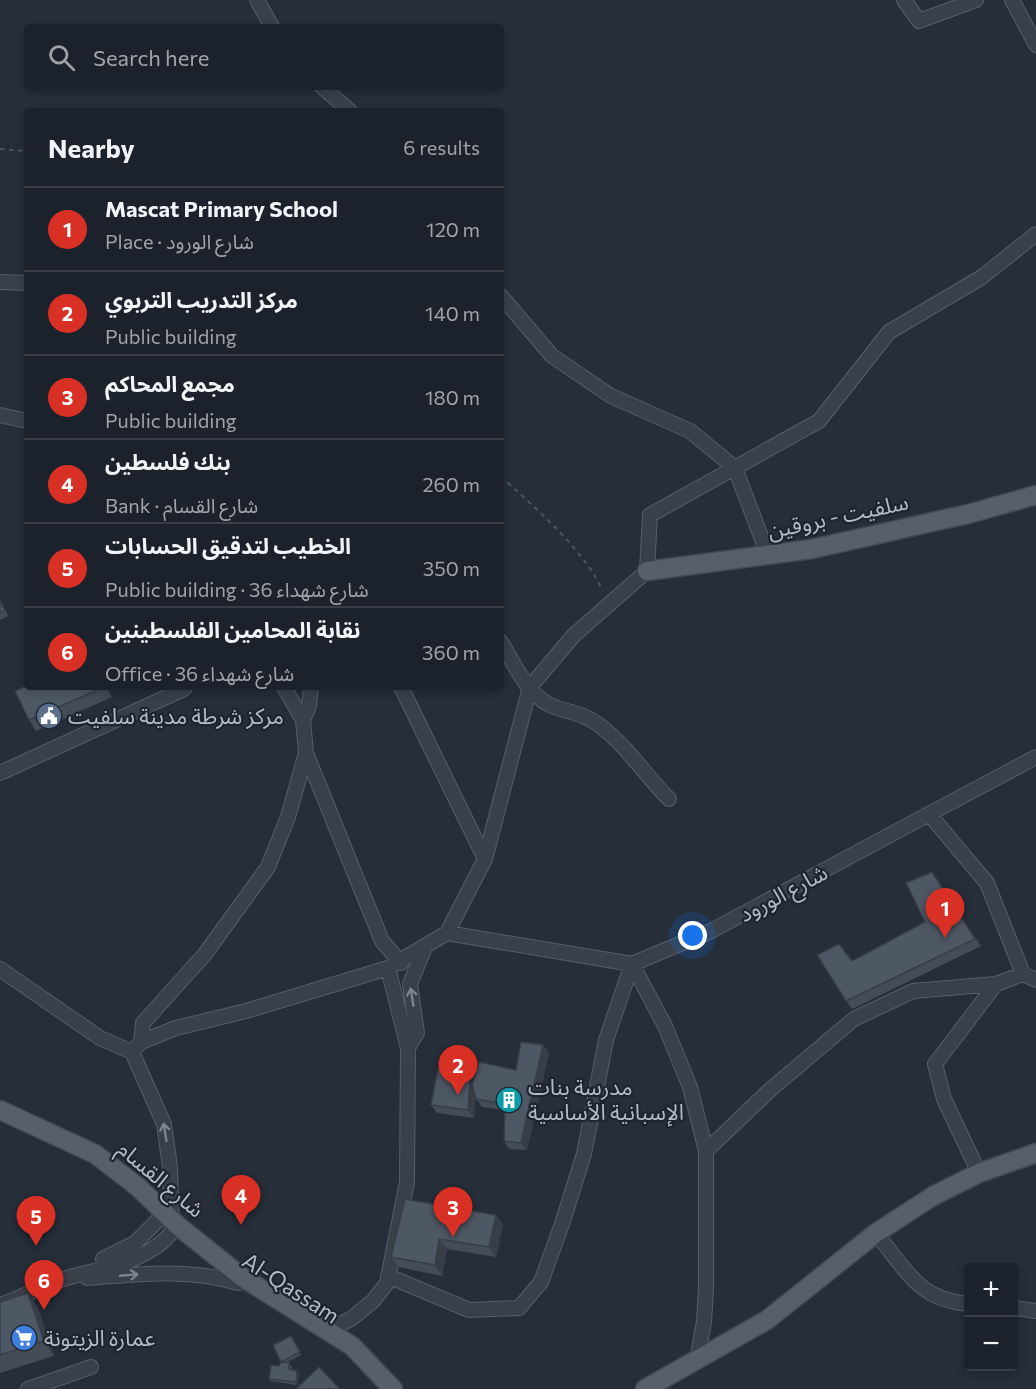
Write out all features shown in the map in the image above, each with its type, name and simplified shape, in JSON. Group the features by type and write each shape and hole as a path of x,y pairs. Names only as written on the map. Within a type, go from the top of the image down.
{"main road":[{"name":"سلفيت - بروقين","path":"647,571 812,549 968,514 1036,495"},
{"name":"شارع القسام","path":"0,1110 95,1154 138,1187 167,1221"},
{"name":"شارع القسام","path":"0,1119 90,1160 242,1277 324,1327 364,1356 393,1389"},
{"path":"645,1389 767,1320 876,1233 933,1196 979,1173 1036,1153"},
{"path":"662,1389 772,1327 882,1241 983,1182 1036,1165"},
{"name":"Al-Qassam","path":"167,1221 238,1283 327,1339 357,1364 378,1389"}],"street":[{"path":"257,0 270,24"},
{"path":"904,0 919,21 976,0"},
{"path":"1012,0 1036,45"},
{"path":"326,90 346,108"},
{"path":"0,969 100,1038 136,1047 176,1028 246,1011 395,966 447,933 485,859 530,687 574,635 647,571 650,515 819,422 889,332 981,277 1036,234"},
{"path":"0,282 24,283"},
{"path":"504,300 552,356 611,396 690,431 735,468 768,555"},
{"path":"0,415 24,420"},
{"path":"504,647 530,687 547,704 575,711 597,723 618,741 669,800"},
{"path":"0,773 182,690"},
{"path":"286,690 303,720 306,753 382,941 395,966 408,1048 407,1182 388,1276 382,1292 363,1311 344,1323 324,1327"},
{"path":"303,720 309,706 311,690"},
{"path":"402,690 485,859"},
{"path":"0,1305 50,1284 144,1255 162,1244 167,1221 164,1124 136,1047 143,1023 205,954 268,867 288,817 306,753"},
{"name":"شارع الورود","path":"632,964 711,931 1036,757"},
{"path":"706,1151 771,1089 854,1019 913,991 996,984 1030,977 987,883 929,814"},
{"path":"447,933 632,964"},
{"path":"408,1048 417,1033 410,984 425,947"},
{"path":"632,964 665,1026 690,1087 706,1151 706,1288 704,1322 697,1360"},
{"path":"388,1276 469,1310 519,1308 541,1282 585,1154 606,1040 632,964"},
{"path":"979,1173 944,1099 935,1065 996,984"},
{"path":"0,1299 117,1254 167,1221"},
{"path":"882,1241 923,1290 949,1302 964,1304"},
{"path":"50,1284 73,1279 177,1273 207,1275 238,1283"},
{"path":"1018,1309 1036,1311"},
{"path":"28,1389 91,1367"}],"path":[{"path":"0,149 24,151"},
{"path":"504,480 537,508 566,539 596,577 605,598 611,603"}],"building":[{"path":"0,601 5,610 0,613"},
{"path":"24,687 24,690 97,690 29,720 15,691"},
{"path":"932,872 975,939 846,1001 817,955 839,944 852,961 925,922 906,883"},
{"name":"مدرسة بنات الإسبانية الأساسية","path":"521,1042 543,1045 521,1143 504,1141 505,1104 476,1099 472,1085 479,1062 516,1070"},
{"path":"438,1068 471,1069 468,1110 431,1105"},
{"path":"405,1199 496,1215 489,1247 439,1239 435,1265 391,1257"},
{"path":"28,1293 44,1341 0,1355 0,1302"},
{"path":"291,1336 300,1352 281,1362 273,1345"},
{"path":"281,1362 290,1363 288,1369 297,1371 296,1382 269,1379 271,1365 279,1366"},
{"path":"319,1367 340,1389 297,1388"}],"place":[{"name":"مركز شرطة مدينة سلفيت","path":"49,716"},
{"name":"Mascat Primary School","path":"945,938"},
{"name":"مركز التدريب التربوي","path":"458,1095"},
{"name":"مدرسة بنات الإسبانية الأساسية","path":"509,1100"},
{"name":"بنك فلسطين","path":"241,1225"},
{"name":"مجمع المحاكم","path":"453,1237"},
{"name":"الخطيب لتدقيق الحسابات","path":"36,1246"},
{"name":"نقابة المحامين الفلسطينين","path":"44,1310"},
{"name":"عمارة الزيتونة","path":"24,1338"}]}
